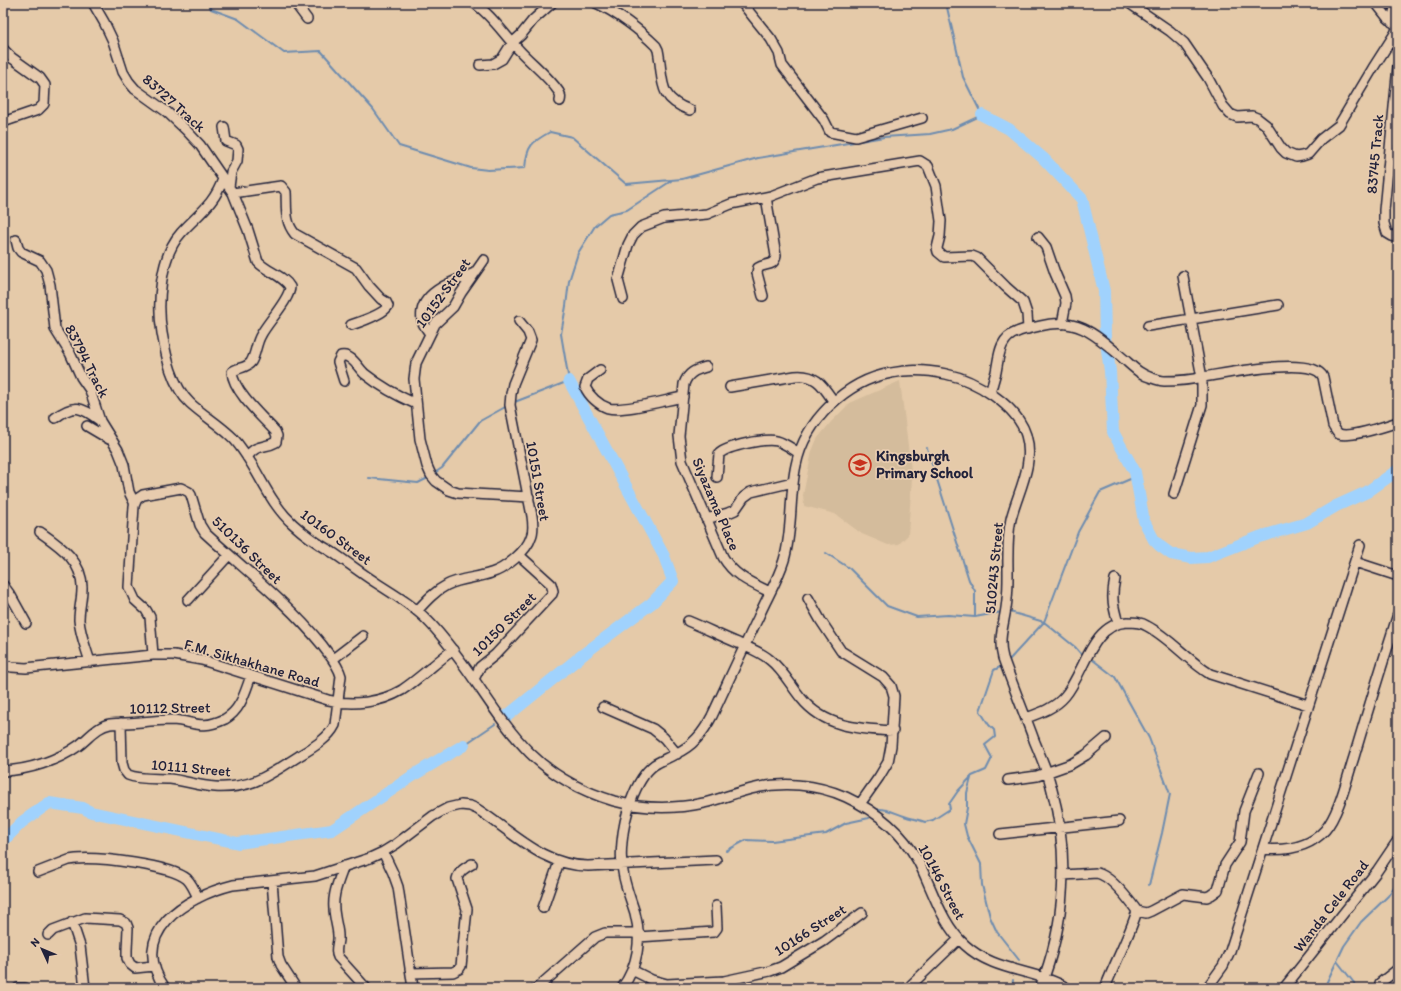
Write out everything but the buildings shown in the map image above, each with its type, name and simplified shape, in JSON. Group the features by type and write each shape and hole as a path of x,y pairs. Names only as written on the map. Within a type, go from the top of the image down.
{"street":[{"name":"83727 Track","path":"93,3 113,41 129,82 135,89 167,112 200,145 231,190 248,230 258,262 284,279 289,285 290,289 284,302 261,335 251,362 232,372 242,395 275,431 277,436 276,442 256,448 247,457"},
{"path":"295,3 307,19"},
{"path":"474,3 487,14 512,43 541,72 561,95 560,101"},
{"path":"480,65 493,64 502,59 512,43 521,36 542,11 552,3"},
{"path":"596,3 629,24 656,46 658,50 663,84 666,92 673,101 681,107 690,110"},
{"path":"742,3 771,39 779,53 782,65 824,120 830,132 856,137 922,118"},
{"path":"1129,3 1170,31 1184,43 1208,78 1223,106 1230,114 1237,117 1252,116 1257,118 1266,125 1280,148 1286,153 1296,157 1308,154 1321,139 1339,125 1373,68 1395,26"},
{"path":"1376,3 1395,26"},
{"path":"1396,3 1395,26 1398,52"},
{"path":"3,49 12,58 40,78 45,86 44,104 42,108 35,112 3,122"},
{"name":"83745 Track","path":"1398,66 1384,210 1384,223 1387,233 1398,238"},
{"path":"224,126 226,141 236,145 238,149 237,161 231,172 231,190 281,186 286,192 287,220 289,226 295,234 356,268 369,286 381,299 386,302 388,306 382,312 351,325"},
{"path":"623,299 618,283 618,277 630,240 636,230 641,227 664,218 707,214 731,204 766,197 785,191 817,178 916,161 924,163 930,171 936,186 941,221 940,236 937,248 938,252 944,257 972,256 977,258 1006,288 1023,302 1027,314 1028,329"},
{"name":"10160 Street","path":"223,179 220,188 212,201 201,214 178,235 171,246 161,283 160,318 162,333 168,360 176,384 180,391 190,403 230,435 254,465 274,503 292,523 319,545 417,611 440,634 520,742 544,765 556,774 585,790 630,805"},
{"path":"763,296 757,273 758,268 760,266 772,264 776,256 766,197"},
{"path":"1038,236 1046,247 1065,296 1066,303 1062,324"},
{"name":"83794 Track","path":"16,240 18,248 21,252 40,261 46,270 50,285 55,329 70,353 81,377 90,390 100,421 118,450 124,465 129,492 134,502"},
{"name":"10152 Street","path":"484,260 452,307 435,324 416,363 414,372 416,404 422,450 431,475 436,481 449,490 458,493 528,497"},
{"path":"430,334 422,320 424,305 429,297 449,283 475,273"},
{"path":"1174,494 1202,405 1202,378 1183,276"},
{"path":"1148,326 1278,305"},
{"name":"10151 Street","path":"417,611 434,593 448,584 496,571 510,563 531,539 533,532 532,516 510,405 510,394 513,384 530,340 528,332 519,321"},
{"path":"990,393 1001,346 1007,338 1015,332 1044,325 1071,324 1090,331 1137,371 1146,376 1163,381 1202,378 1269,367 1293,367 1318,371 1323,377 1333,426 1339,434 1361,433 1398,422"},
{"path":"344,381 338,362 341,356 350,358 366,374 401,397 416,404"},
{"name":"Siyazama Place","path":"706,367 692,372 687,377 684,384 679,436 680,454 684,468 727,564 742,578 770,592"},
{"path":"600,370 588,379 585,387 598,403 608,408 619,409 683,397"},
{"name":"510243 Street","path":"622,988 632,970 638,951 639,935 622,864 622,841 630,805 638,784 648,770 695,742 706,728 783,561 786,550 796,463 799,453 813,426 834,402 851,389 871,379 892,373 915,370 933,371 951,375 990,393 1016,417 1025,432 1029,447 1027,467 1011,522 1009,536 1007,601 1000,643 1003,658 1047,773 1060,828 1063,875 1060,915 1050,961 1040,988"},
{"path":"730,387 806,375 821,384 834,402"},
{"path":"56,418 65,410 76,408 88,412 100,421"},
{"path":"87,426 112,440"},
{"path":"717,477 719,454 733,446 773,440 781,442 799,453"},
{"path":"706,519 735,510 744,497 751,492 793,482"},
{"name":"510136 Street","path":"134,502 139,497 144,495 175,489 185,489 191,495 202,528 229,555 295,615 312,632 333,658 341,676 338,703"},
{"path":"134,502 129,587 135,600 143,607 150,617 153,655"},
{"path":"40,532 64,549 72,558 79,570 82,590 79,622 90,662"},
{"path":"1207,988 1219,974 1227,960 1360,545"},
{"name":"10150 Street","path":"474,679 480,667 495,655 552,594 553,590 551,584 519,554"},
{"path":"188,600 229,555"},
{"path":"1355,562 1398,576"},
{"path":"1115,579 1112,595 1118,624"},
{"path":"3,585 26,623"},
{"path":"808,598 842,651 883,677 891,686 894,696 891,746 888,762 860,804"},
{"path":"1263,849 1283,850 1302,846 1320,835 1331,822 1335,815 1346,781 1398,614"},
{"path":"688,621 760,653 772,661 802,699 822,717 848,727 892,731"},
{"path":"1026,718 1054,706 1066,696 1098,638 1110,628 1118,624 1133,622 1146,625 1210,674 1308,705"},
{"path":"333,658 363,636"},
{"name":"F.M. Sikhakhane Road","path":"3,665 26,668 153,655 189,656 338,703 363,702 392,695 412,682 453,650"},
{"name":"10112 Street","path":"3,771 17,770 56,758 79,746 99,729 109,724 167,720 197,725 213,724 236,711 242,701 251,676"},
{"name":"10111 Street","path":"121,723 122,763 124,770 128,775 138,778 179,780 215,787 228,787 261,780 322,741 335,725 338,703"},
{"path":"603,707 653,729 664,738 677,754"},
{"path":"1008,780 1037,776 1079,760 1106,738"},
{"path":"1063,875 1097,872 1102,874 1117,887 1137,911 1146,913 1183,894 1207,897 1211,895 1218,890 1224,865 1240,842 1244,811 1259,773"},
{"name":"10146 Street","path":"630,805 653,807 686,806 752,788 782,784 799,785 828,790 842,795 875,813 888,824 908,846 919,864 946,920 959,939 973,952 992,963 1044,977 1067,988"},
{"path":"165,988 159,979 154,966 153,951 157,934 162,926 175,913 198,898 211,891 233,885 315,876 370,858 406,838 442,810 456,806 466,806 478,809 536,851 559,862 580,866 716,860"},
{"path":"1000,834 1119,821"},
{"name":"Wanda Cele Road","path":"1284,988 1377,871 1398,840"},
{"path":"383,852 398,888 413,988"},
{"path":"38,872 76,858 130,862 167,870 187,879 198,898"},
{"path":"543,908 559,862"},
{"path":"411,973 453,972 461,966 467,909 457,879 462,870 472,864"},
{"path":"344,866 333,898 334,916 338,934 336,951 338,957 366,988"},
{"path":"272,881 278,957 281,965 296,988"},
{"path":"537,988 595,937 605,934 639,935 714,932 717,928 716,906"},
{"path":"1105,988 1131,929 1137,911"},
{"name":"10166 Street","path":"632,970 652,980 667,984 724,981 764,972 781,967 824,941 862,913"},
{"path":"48,935 53,930 89,917 124,922 128,928 127,958 130,964 135,968 154,966"},
{"path":"72,922 80,946 84,988"},
{"path":"908,988 959,939"},
{"path":"1380,983 1398,969"},
{"path":"18,988 25,988"}],"shaded area":[{"name":"Kingsburgh Primary School","path":"900,381 912,478 908,535 899,544 888,545 862,534 835,514 804,506 803,495 812,451 817,439 831,422 850,403"}],"waterway":[{"path":"208,3 211,9 238,19 284,53 321,51 373,109 399,146 471,168 488,170 525,168 529,149 535,142 550,132 572,137 626,184 682,179 758,158 884,137 930,134 952,129 982,115 963,77 946,3"},
{"path":"982,115 1009,129 1043,158 1082,199 1104,291 1105,336 1110,371 1113,432 1135,472 1144,521 1154,540 1160,546 1171,554 1191,558 1208,557 1259,537 1307,523 1336,506 1367,492 1398,470"},
{"path":"512,403 569,381 561,334 569,281 578,253 595,226 609,214 627,210 671,181"},
{"path":"507,716 585,653 652,603 673,581 664,556 569,381"},
{"path":"433,474 442,468 480,421 507,406"},
{"path":"927,448 969,580 975,591 975,616"},
{"path":"1009,660 1044,622 1078,532 1100,492 1135,477"},
{"path":"369,478 418,483 428,478"},
{"path":"826,553 849,568 887,606 917,617 948,615 975,617 1002,612"},
{"path":"1010,612 1044,622 1075,647 1082,655"},
{"path":"1093,660 1115,677 1149,738 1170,794 1149,885"},
{"path":"879,809 889,810 925,822 933,820 950,809 949,804 958,791 972,776 986,770 992,758 985,745 995,737 994,730 980,711 994,670 1000,667"},
{"path":"464,745 495,724"},
{"path":"3,841 22,822 49,803 83,808 91,812 238,843 332,830 417,773 464,745"},
{"path":"971,778 967,793 967,808 964,824 967,836 981,864 982,885 990,917 997,932 1019,960"},
{"path":"726,851 746,840 772,841 826,834 846,823 869,818"},
{"path":"1324,988 1344,946 1361,922 1388,896 1398,881"},
{"path":"1337,961 1358,988"},
{"path":"1012,988 1013,980"}],"place":[{"name":"Kingsburgh Primary School","path":"860,465"}]}
